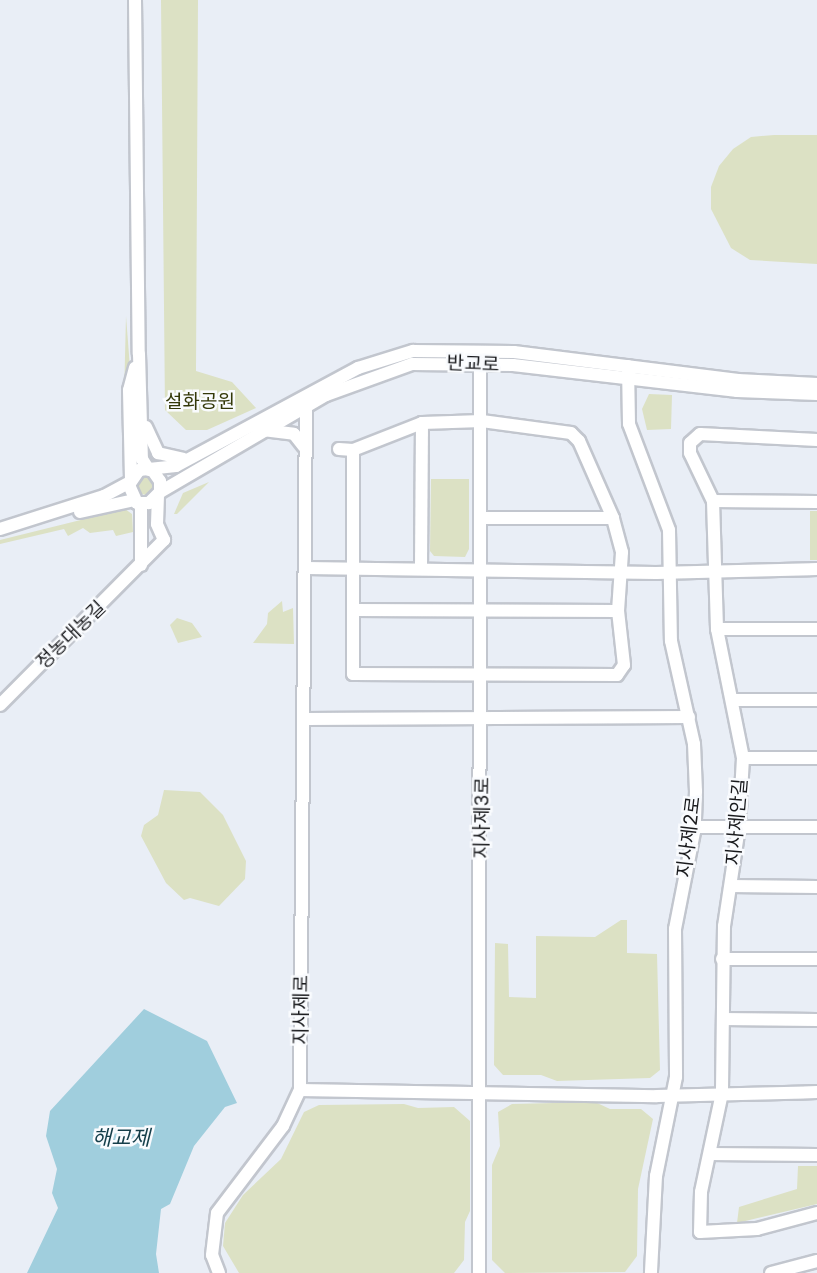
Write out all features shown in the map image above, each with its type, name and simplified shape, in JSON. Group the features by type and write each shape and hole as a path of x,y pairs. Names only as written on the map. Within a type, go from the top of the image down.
{"street":[{"path":"135,0 142,459 160,481 157,524 161,544"},
{"name":"반교로","path":"151,470 176,466 183,459 331,382 413,351 492,351 628,373 817,394"},
{"path":"139,354 129,390 130,480 138,502 143,532 141,565"},
{"name":"반교로","path":"159,494 263,430 356,381 412,363 480,363 817,384"},
{"name":"지사제3로","path":"480,363 483,675 480,1273"},
{"name":"지사제2로","path":"628,373 629,424 670,530 671,641 694,744 695,827 675,939 675,1092 656,1176 651,1273"},
{"name":"지사제로","path":"219,1273 212,1255 216,1213 284,1126 300,1090 306,719 306,407"},
{"path":"141,418 158,453 183,459"},
{"path":"339,449 353,450 422,423 482,421 571,433 579,441 613,518 622,552 618,611 624,665 617,676 354,674 353,450"},
{"path":"421,568 422,423"},
{"path":"263,430 294,434 304,447"},
{"name":"지사제안길","path":"817,440 700,434 690,443 690,453 713,500 717,629 743,758 739,827 722,959 722,1093 701,1192 700,1232 757,1229 817,1213"},
{"path":"39,519 104,496 130,480 138,470 151,470"},
{"path":"0,529 39,519 138,502 159,494"},
{"path":"713,500 817,502"},
{"path":"481,518 613,518"},
{"path":"143,532 161,544"},
{"name":"정농대농길","path":"0,705 161,544"},
{"path":"306,568 817,569"},
{"path":"354,610 618,611"},
{"path":"717,629 817,629"},
{"path":"732,700 817,700"},
{"path":"306,719 689,717"},
{"name":"지사제안길","path":"743,758 817,758"},
{"path":"695,827 817,827"},
{"name":"지사제안길","path":"731,886 817,887"},
{"path":"722,959 817,960"},
{"path":"723,1019 817,1020"},
{"path":"300,1090 817,1092"},
{"path":"710,1154 817,1155"},
{"path":"771,1273 817,1261"}],"green space":[{"name":"설화공원","path":"161,0 198,0 196,371 232,382 256,408 207,430 186,430 165,410"},
{"path":"817,135 817,264 750,260 731,248 711,209 711,187 719,166 733,149 751,137"},
{"path":"126,316 130,368 124,397"},
{"path":"649,394 672,395 671,429 647,430 642,409"},
{"path":"146,477 152,480 155,486 152,492 146,495 140,492 137,486 140,480"},
{"path":"431,479 469,479 469,549 465,557 434,556 430,551"},
{"path":"209,482 177,514 174,514 183,493"},
{"path":"125,509 132,514 133,532 116,536 113,530 90,533 83,528 68,536 64,529 0,544 0,540"},
{"path":"810,511 817,511 817,560 810,560"},
{"path":"282,601 283,612 293,608 294,644 253,643 267,624 268,613"},
{"path":"177,618 192,623 202,637 178,643 170,625"},
{"path":"164,790 200,792 223,815 246,861 245,879 219,906 190,898 184,900 166,883 141,836 144,825 158,815"},
{"path":"621,920 627,920 627,953 657,954 660,1070 650,1078 557,1081 541,1075 503,1075 494,1065 495,943 508,944 509,997 536,998 536,936 595,937"},
{"path":"595,1102 610,1109 641,1109 653,1119 638,1189 637,1256 625,1272 505,1273 492,1260 492,1165 500,1146 498,1112 512,1104"},
{"path":"404,1104 418,1108 454,1107 470,1121 470,1211 465,1222 464,1260 454,1273 239,1273 223,1246 225,1223 243,1195 281,1159 304,1112 319,1105"},
{"path":"798,1166 817,1166 817,1204 737,1223 739,1207 797,1189"}],"water":[{"name":"해교제","path":"144,1009 207,1041 237,1103 225,1107 194,1146 170,1204 161,1209 156,1254 159,1273 27,1273 58,1208 52,1193 57,1169 46,1136 50,1111"}]}
